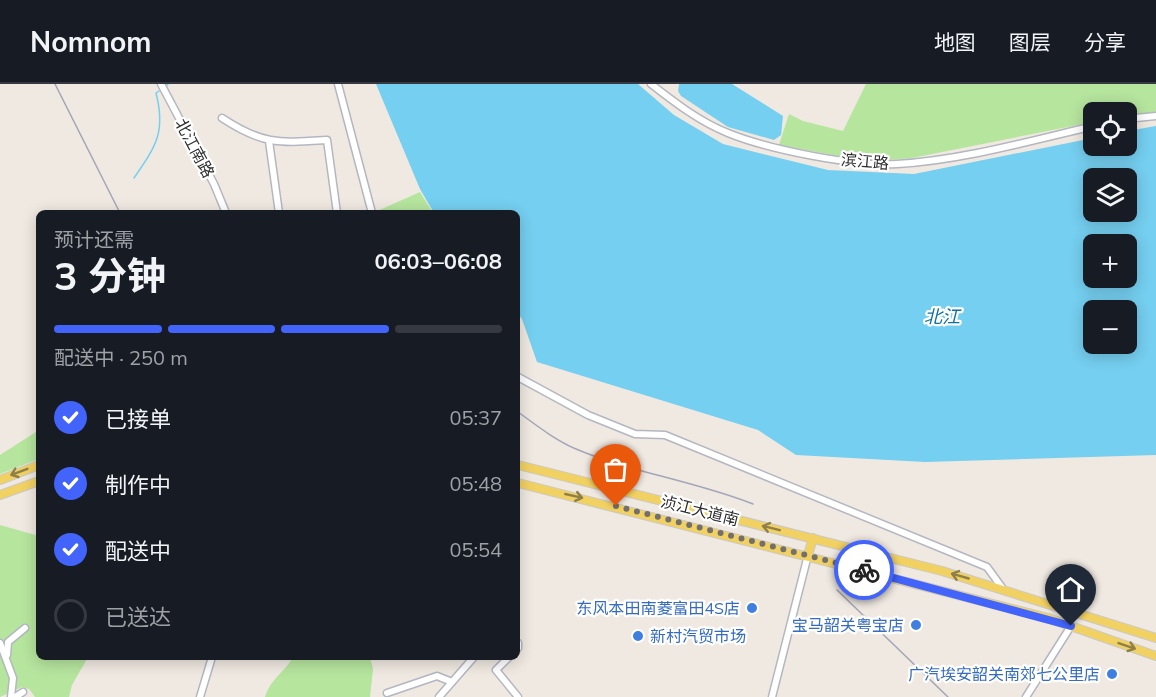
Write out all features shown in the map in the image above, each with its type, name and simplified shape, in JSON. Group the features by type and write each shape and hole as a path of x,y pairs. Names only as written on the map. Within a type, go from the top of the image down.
{"main road":[{"name":"浈江大道南","path":"520,465 813,538 1003,589 1156,638"},
{"path":"0,480 36,466"},
{"path":"0,495 36,482"},
{"name":"浈江大道南","path":"520,486 808,555 999,605 1071,626 1156,656"},
{"path":"808,555 813,538"},
{"path":"999,605 1003,589"}],"street":[{"name":"北江南路","path":"161,84 214,184 225,210"},
{"path":"338,84 371,210"},
{"name":"滨江路","path":"651,84 676,104 726,132 764,145 839,159 895,164 963,155 1083,128"},
{"path":"1137,118 1156,116"},
{"path":"222,118 241,130 269,141 327,140 338,210"},
{"path":"269,141 279,210"},
{"path":"520,378 588,415 635,434 665,435 987,567 1003,589"},
{"path":"772,697 808,555"},
{"path":"1026,697 1071,626"},
{"path":"8,663 8,642 25,628"},
{"path":"0,643 13,678 13,697 23,692"},
{"path":"200,697 211,660"},
{"path":"440,697 471,660"},
{"path":"506,660 496,670 518,697"},
{"path":"387,693 437,676 452,682"}],"green space":[{"path":"866,84 1156,84 1156,112 1137,115 1137,102 1083,102 1083,124 912,158 887,160 839,156 779,145 789,114 803,121 843,131"},
{"path":"420,192 431,210 380,210"},
{"path":"36,432 36,460 0,474 0,455"},
{"path":"0,525 36,535 36,660 86,660 72,685 69,697 35,697 29,689 22,687 0,697"},
{"path":"291,660 371,660 373,669 370,697 265,697 271,685"}],"water":[{"name":"北江","path":"376,84 638,84 674,115 723,144 828,170 914,174 1083,140 1083,156 1137,156 1137,129 1156,126 1156,455 925,462 796,455 758,430 537,362 520,316 520,210 432,210 420,189"},
{"path":"679,84 732,84 783,116 781,135 774,140 728,127 681,96 678,91"}],"waterway":[{"path":"134,178 157,138 160,118 156,93 159,91"}],"railway":[{"path":"55,84 118,210"},
{"path":"520,413 553,437 576,449 753,504"},
{"path":"837,590 948,697"}],"way so far":[{"path":"616,506 864,570"}],"place":[{"name":"东风本田南菱富田4S店","path":"752,608"},
{"name":"宝马韶关粤宝店","path":"916,625"},
{"name":"新村汽贸市场","path":"638,636"},
{"name":"广汽埃安韶关南郊七公里店","path":"1112,674"}],"route":[{"path":"864,570 1071,626"}]}
